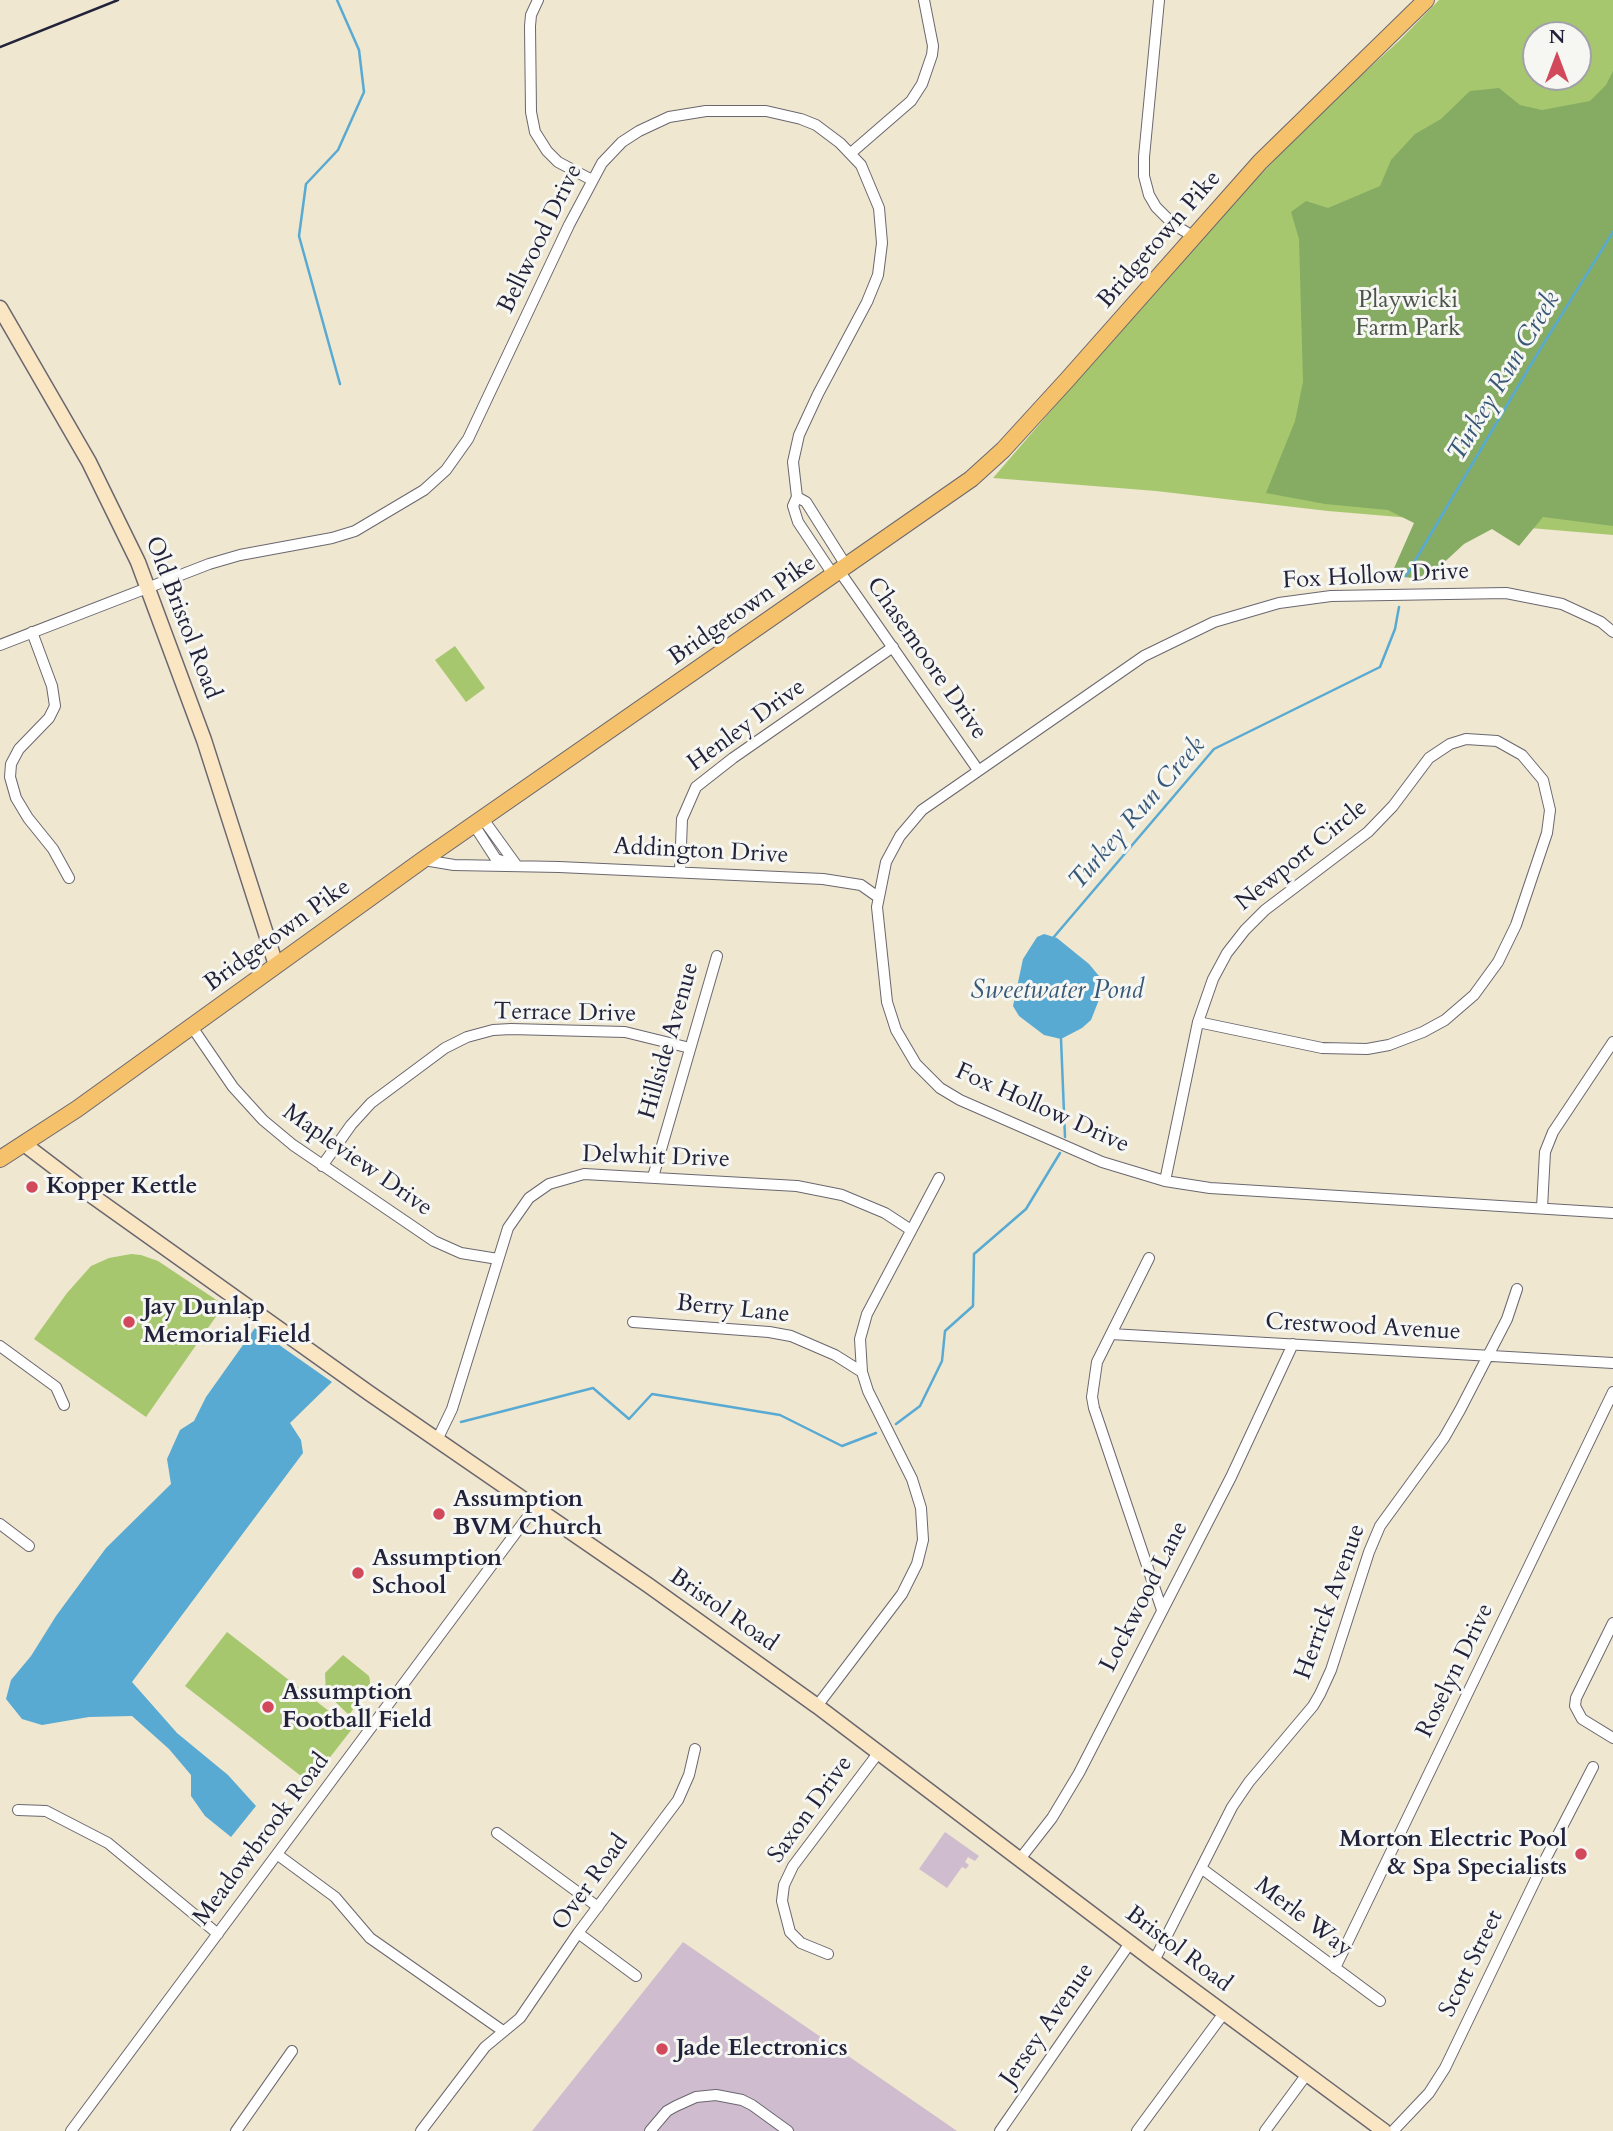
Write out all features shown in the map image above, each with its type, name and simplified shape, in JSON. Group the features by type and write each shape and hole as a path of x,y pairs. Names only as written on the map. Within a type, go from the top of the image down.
{"main road":[{"name":"Bridgetown Pike","path":"0,1159 192,1027 424,859 971,479 1003,450 1260,162 1426,0"},
{"name":"Old Bristol Road","path":"0,308 111,503 148,587 204,740 276,965"},
{"name":"Bristol Road","path":"24,1144 135,1226 817,1706 1384,2131"}],"street":[{"path":"538,0 530,26 531,112 535,132 558,162 592,180"},
{"path":"851,153 911,101 922,84 933,46 925,0"},
{"path":"1159,0 1143,157 1144,176 1149,195 1156,206 1174,225 1193,236"},
{"name":"Bellwood Drive","path":"0,645 225,559 355,531 406,502 432,483 446,470 468,439 592,180 611,152 630,136 669,117 691,112 757,110 786,115 824,130 851,153 868,180 879,208 882,229 881,260 870,295 799,435 793,462 797,497 793,506 798,522 840,572"},
{"path":"797,497 806,502 840,572"},
{"name":"Chasemoore Drive","path":"840,572 978,770"},
{"name":"Fox Hollow Drive","path":"1613,632 1601,622 1562,604 1506,593 1344,595 1279,603 1214,622 1156,649 922,810 900,836 886,862 878,897 886,992 892,1021 904,1048 929,1078 960,1100 993,1116 1102,1162 1165,1181 1210,1188 1613,1213"},
{"path":"33,632 52,686 55,706 49,718 19,749 11,764 10,777 16,798 53,849 69,878"},
{"name":"Henley Drive","path":"680,872 682,819 696,787 733,758 893,647"},
{"name":"Newport Circle","path":"1165,1181 1198,1022 1213,979 1227,953 1245,930 1265,910 1368,832 1385,816 1413,776 1435,753 1450,744 1466,739 1488,739 1510,747 1537,770 1547,791 1549,822 1516,925 1508,945 1487,980 1445,1020 1406,1040 1356,1050 1322,1048 1198,1022"},
{"path":"479,822 496,859 517,866"},
{"name":"Addington Drive","path":"424,859 454,865 823,878 861,885 878,897"},
{"name":"Hillside Avenue","path":"653,1177 717,956"},
{"name":"Mapleview Drive","path":"192,1027 233,1087 263,1120 322,1166 434,1241 461,1253 498,1259"},
{"name":"Terrace Drive","path":"322,1166 351,1125 371,1103 445,1048 467,1037 511,1029 625,1032 690,1048"},
{"path":"1542,1208 1548,1142 1561,1117 1613,1042"},
{"name":"Delwhit Drive","path":"437,1440 452,1409 508,1228 521,1207 549,1184 560,1179 584,1174 797,1186 827,1191 871,1206 911,1230"},
{"path":"817,1706 902,1594 917,1564 923,1540 921,1508 912,1479 868,1391 862,1372 860,1339 867,1314 939,1178"},
{"path":"1150,1258 1094,1373 1094,1408 1162,1610"},
{"name":"Herrick Avenue","path":"1154,1961 1240,1794 1320,1694 1331,1670 1369,1552 1380,1527 1444,1438 1507,1319 1517,1289"},
{"name":"Berry Lane","path":"633,1322 769,1332 790,1336 835,1355 862,1372"},
{"name":"Crestwood Avenue","path":"1111,1334 1613,1363"},
{"name":"Lockwood Lane","path":"1020,1859 1067,1796 1231,1477 1293,1345"},
{"path":"0,1346 56,1387 64,1405"},
{"name":"Roselyn Drive","path":"1335,1968 1613,1392"},
{"name":"Meadowbrook Road","path":"71,2131 535,1507"},
{"path":"0,1524 29,1546"},
{"path":"1613,1623 1575,1702 1579,1716 1613,1738"},
{"name":"Over Road","path":"421,2131 485,2047 520,2018 578,1933 678,1800 689,1775 695,1749"},
{"name":"Saxon Drive","path":"828,1954 800,1943 790,1932 782,1901 784,1885 793,1866 878,1752"},
{"name":"Scott Street","path":"1393,2131 1429,2093 1445,2068 1557,1836 1593,1768"},
{"path":"18,1810 46,1811 107,1843 218,1934"},
{"path":"497,1833 598,1908"},
{"path":"278,1855 335,1897 370,1938 503,2031"},
{"name":"Merle Way","path":"1201,1868 1380,2001"},
{"path":"578,1933 636,1976"},
{"name":"Jersey Avenue","path":"1000,2131 1130,1943"},
{"path":"1137,2131 1224,2013"},
{"path":"236,2131 292,2051"},
{"path":"1265,2131 1307,2074"},
{"path":"650,2131 667,2111 676,2105 696,2097 716,2095 751,2105 788,2131"}],"shaded area":[{"path":"945,1832 979,1856 975,1861 968,1857 965,1862 969,1865 966,1869 962,1867 947,1888 919,1869"},
{"path":"683,1942 957,2131 532,2131"}],"green space":[{"name":"Playwicki Farm Park","path":"1439,0 1613,0 1613,535 1328,511 1156,491 993,478 1205,232 1321,112 1400,40"},
{"path":"1613,71 1613,526 1543,517 1519,546 1492,529 1464,544 1425,580 1391,575 1414,523 1388,510 1325,504 1266,493 1295,421 1303,382 1299,239 1291,212 1306,201 1328,208 1380,186 1391,160 1415,134 1441,119 1470,91 1499,88 1520,105 1542,110 1590,101 1606,85"},
{"path":"455,646 485,688 466,702 435,660"},
{"name":"Jay Dunlap Memorial Field","path":"131,1254 158,1261 224,1305 146,1417 34,1339 67,1293 91,1266 109,1258"},
{"name":"Assumption Football Field","path":"227,1632 352,1729 310,1783 185,1686"},
{"path":"343,1655 369,1676 370,1681 370,1686 349,1715 326,1693 325,1673"}],"water":[{"name":"Sweetwater Pond","path":"1044,934 1057,938 1089,964 1099,976 1102,992 1091,1020 1061,1039 1044,1035 1019,1016 1013,1006 1023,959 1037,937"},
{"path":"255,1328 332,1382 290,1423 301,1440 303,1453 132,1682 177,1733 228,1775 256,1806 231,1837 205,1816 191,1796 191,1775 169,1749 132,1716 89,1717 42,1725 22,1719 6,1699 11,1680 31,1656 56,1616 106,1548 171,1484 167,1459 180,1430 194,1421 206,1397"}],"waterway":[{"path":"337,0 359,50 364,92 338,150 306,184 299,236 340,384"},
{"name":"Turkey Run Creek","path":"1406,576 1613,232"},
{"name":"Turkey Run Creek","path":"1053,938 1214,749 1380,667 1395,629 1399,607"},
{"name":"Turkey Run Creek","path":"1061,1039 1065,1137"},
{"name":"Turkey Run Creek","path":"896,1424 920,1406 942,1361 945,1331 973,1306 974,1254 1026,1209 1060,1153"},
{"name":"Turkey Run Creek","path":"461,1422 593,1388 629,1419 652,1394 780,1415 842,1446 876,1433"}],"railway":[{"path":"0,47 118,0"}],"place":[{"name":"Kopper Kettle","path":"32,1187"},
{"name":"Jay Dunlap Memorial Field","path":"129,1322"},
{"name":"Assumption BVM Church","path":"439,1514"},
{"name":"Assumption School","path":"358,1573"},
{"name":"Assumption Football Field","path":"268,1707"},
{"name":"Morton Electric Pool & Spa Specialists","path":"1581,1854"},
{"name":"Jade Electronics","path":"662,2049"}]}
